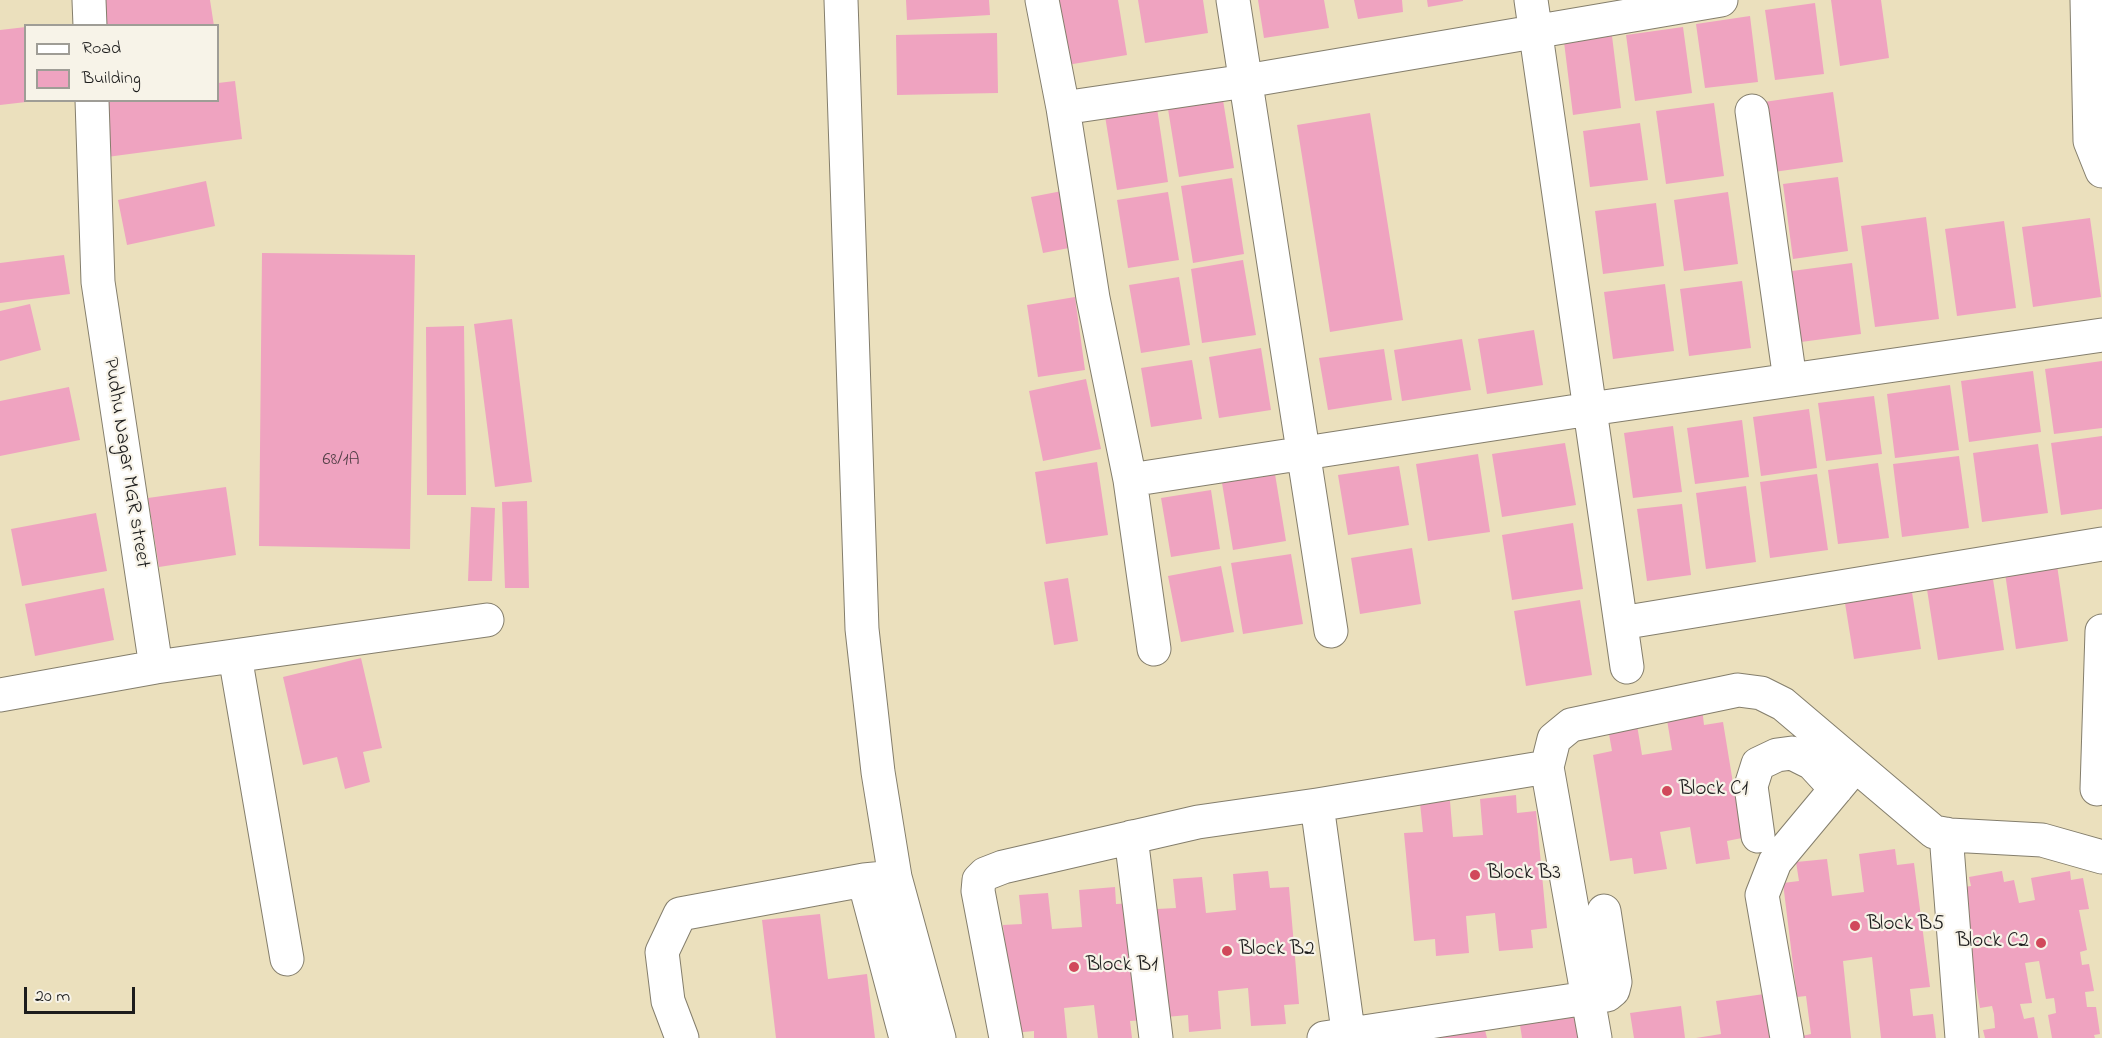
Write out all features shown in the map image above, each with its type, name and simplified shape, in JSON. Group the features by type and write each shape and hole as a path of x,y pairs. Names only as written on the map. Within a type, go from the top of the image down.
{"street":[{"path":"89,0 90,24"},
{"path":"841,0 862,629 878,772 879,878 906,1038"},
{"path":"1042,0 1063,108 1093,297 1130,480 1154,649"},
{"path":"1233,0 1331,631"},
{"path":"1063,108 1246,81 1534,16 1721,0"},
{"path":"2087,0 2090,141 2102,171"},
{"path":"1534,16 1627,667"},
{"name":"Pudhu Nagar MGR street","path":"92,102 98,282 156,667"},
{"path":"1752,111 1790,380"},
{"path":"1130,480 1590,409 2102,335"},
{"path":"1621,623 2102,544"},
{"path":"0,695 156,667 487,620"},
{"path":"2097,789 2102,631"},
{"path":"235,656 288,959"},
{"path":"1595,1038 1547,767 1554,740 1571,725 1738,690 1761,693 1783,704 1845,777"},
{"path":"1758,836 1751,786 1758,764 1778,755 1792,753 1845,777 1934,832 2042,840 2102,857"},
{"path":"1006,1038 978,891 979,880 985,874 1003,867 1198,822 1547,767"},
{"path":"1787,1038 1762,895 1775,862 1845,777"},
{"path":"1317,805 1341,1037 1607,995 1613,990 1615,982 1604,911"},
{"path":"1946,834 1962,1038"},
{"path":"1131,837 1156,1038"},
{"path":"682,1038 668,1001 662,952 680,914 879,878"},
{"path":"879,878 939,1038"}],"building":[{"path":"96,0 210,0 214,24 101,24"},
{"path":"906,0 989,0 990,15 907,20"},
{"path":"1051,0 1118,0 1127,55 1061,66"},
{"path":"1138,0 1203,0 1208,33 1145,43"},
{"path":"1258,0 1324,0 1329,28 1264,38"},
{"path":"1354,0 1402,0 1403,12 1358,19"},
{"path":"1427,0 1463,0 1463,1 1428,7"},
{"path":"1831,0 1881,0 1889,58 1840,66"},
{"path":"1815,3 1824,74 1775,80 1765,10"},
{"path":"1750,16 1758,82 1705,88 1696,24"},
{"path":"24,27 24,102 26,102 0,105 0,30"},
{"path":"1683,27 1692,93 1635,101 1626,35"},
{"path":"997,33 998,93 897,95 896,35"},
{"path":"1612,36 1621,108 1573,115 1564,42"},
{"path":"235,81 242,139 107,157 99,102 219,102 219,83"},
{"path":"1833,92 1843,162 1774,172 1764,102"},
{"path":"1223,100 1234,168 1179,177 1168,109"},
{"path":"1714,103 1724,176 1666,184 1656,111"},
{"path":"1157,108 1168,182 1117,190 1105,116"},
{"path":"1370,113 1403,320 1330,332 1297,125"},
{"path":"1640,123 1648,180 1590,187 1583,131"},
{"path":"1838,177 1848,251 1793,259 1783,184"},
{"path":"1232,178 1244,254 1193,263 1181,186"},
{"path":"206,181 215,226 127,245 118,200"},
{"path":"1062,191 1074,247 1043,253 1031,197"},
{"path":"1168,192 1179,260 1128,268 1117,200"},
{"path":"1728,192 1738,264 1684,271 1674,200"},
{"path":"1656,203 1664,266 1603,274 1595,211"},
{"path":"1926,217 1939,319 1875,327 1861,226"},
{"path":"2090,218 2101,297 2033,307 2022,227"},
{"path":"2004,221 2016,308 1957,316 1945,229"},
{"path":"262,253 415,255 410,549 259,546"},
{"path":"64,255 70,294 0,303 0,263"},
{"path":"1243,260 1256,335 1202,343 1191,269"},
{"path":"1852,263 1861,334 1801,342 1792,271"},
{"path":"1179,277 1190,345 1141,353 1129,285"},
{"path":"1742,281 1751,348 1689,356 1680,289"},
{"path":"1665,284 1674,351 1613,359 1604,292"},
{"path":"1075,297 1085,370 1038,377 1027,305"},
{"path":"30,304 41,350 0,361 0,311"},
{"path":"512,319 532,482 495,487 474,324"},
{"path":"464,326 466,495 427,495 426,327"},
{"path":"1534,330 1543,385 1487,394 1478,339"},
{"path":"1462,339 1471,390 1402,401 1394,350"},
{"path":"1261,348 1271,410 1219,418 1209,357"},
{"path":"1384,349 1392,400 1328,410 1319,358"},
{"path":"1192,360 1202,419 1151,427 1141,368"},
{"path":"2102,361 2102,428 2054,434 2045,369"},
{"path":"2033,371 2041,432 1969,442 1961,381"},
{"path":"1086,379 1101,449 1043,461 1029,391"},
{"path":"1950,385 1959,450 1895,458 1887,394"},
{"path":"69,387 80,440 0,456 0,401"},
{"path":"1874,396 1882,454 1826,461 1818,403"},
{"path":"1809,409 1817,468 1761,476 1753,417"},
{"path":"1742,420 1749,477 1695,484 1687,428"},
{"path":"1673,426 1682,492 1633,498 1624,433"},
{"path":"2102,436 2102,509 2061,515 2051,443"},
{"path":"1565,443 1576,505 1502,517 1492,454"},
{"path":"2038,444 2048,513 1982,522 1973,453"},
{"path":"1478,454 1490,532 1428,541 1416,464"},
{"path":"1959,456 1969,528 1902,537 1893,464"},
{"path":"1097,462 1108,535 1046,544 1035,472"},
{"path":"1878,463 1889,538 1838,544 1828,470"},
{"path":"1399,466 1409,525 1348,535 1338,475"},
{"path":"1275,474 1286,541 1233,550 1222,483"},
{"path":"1817,474 1828,550 1770,558 1760,482"},
{"path":"1746,486 1756,562 1706,569 1696,493"},
{"path":"226,487 236,555 159,567 148,498"},
{"path":"1211,490 1220,549 1171,557 1161,498"},
{"path":"527,501 529,588 505,588 502,502"},
{"path":"1682,504 1691,575 1647,581 1637,509"},
{"path":"471,507 495,508 492,581 468,581"},
{"path":"96,513 107,571 22,586 11,529"},
{"path":"1573,523 1583,589 1512,600 1502,535"},
{"path":"1412,548 1421,604 1360,614 1351,558"},
{"path":"1291,554 1303,624 1243,634 1231,563"},
{"path":"2057,565 2068,641 2016,649 2005,573"},
{"path":"1221,566 1234,632 1181,642 1168,576"},
{"path":"1992,573 2004,650 1938,660 1926,583"},
{"path":"1068,578 1078,641 1054,645 1044,582"},
{"path":"1911,586 1921,649 1854,659 1844,597"},
{"path":"104,588 114,640 35,656 25,604"},
{"path":"1580,600 1592,675 1526,686 1514,611"},
{"path":"361,658 382,748 363,752 370,782 345,789 337,757 303,765 283,677"},
{"name":"Block C1","path":"1702,708 1704,725 1723,722 1742,838 1727,841 1730,859 1696,864 1690,827 1660,832 1667,869 1634,874 1632,858 1610,861 1593,755 1612,751 1607,723 1636,719 1642,755 1672,750 1666,714"},
{"name":"Block B3","path":"1516,795 1517,813 1536,811 1547,928 1531,930 1533,948 1499,951 1495,913 1466,916 1469,953 1436,956 1435,939 1414,941 1404,833 1423,832 1420,803 1450,801 1453,837 1483,835 1480,799"},
{"name":"Block B5","path":"1895,849 1897,865 1914,863 1930,987 1910,989 1913,1016 1933,1014 1936,1038 1881,1038 1872,957 1843,961 1851,1038 1802,1038 1802,1036 1811,1034 1806,996 1797,997 1783,883 1799,881 1796,862 1827,859 1832,896 1864,892 1859,854"},
{"name":"Block B2","path":"1268,871 1270,888 1289,887 1299,1004 1284,1005 1286,1024 1251,1026 1248,988 1218,991 1221,1029 1189,1032 1188,1015 1166,1017 1157,909 1176,908 1173,879 1202,877 1206,913 1236,910 1233,874"},
{"name":"Block C2","path":"2002,871 2004,882 2014,880 2019,903 2035,900 2031,878 2070,871 2071,880 2083,878 2089,909 2079,910 2087,950 2080,952 2082,965 2089,964 2094,991 2085,992 2087,1007 2096,1007 2100,1034 2094,1035 2095,1038 2052,1038 2048,1015 2056,1013 2054,998 2046,999 2039,961 2025,963 2032,1003 2020,1004 2024,1019 2034,1017 2038,1038 1985,1038 1983,1030 1995,1028 1994,1014 1992,1006 1980,1008 1969,949 1996,945 1995,942 1969,948 1958,888 1971,886 1969,877"},
{"name":"Block B1","path":"1115,887 1116,904 1135,903 1146,1020 1130,1021 1132,1038 1098,1038 1094,1005 1064,1008 1067,1038 1034,1038 1034,1031 1013,1033 1003,925 1022,924 1019,895 1048,893 1052,929 1082,927 1079,890"},
{"path":"820,914 828,979 867,974 875,1038 776,1038 762,920"},
{"path":"1771,993 1777,1038 1696,1038 1721,1034 1716,1001"},
{"path":"1681,1006 1685,1038 1634,1038 1630,1013"},
{"path":"1576,1017 1579,1038 1522,1038 1520,1025"},
{"path":"1485,1030 1487,1038 1440,1038 1440,1037"}],"place":[{"name":"Block C1","path":"1667,791"},
{"name":"Block B3","path":"1475,875"},
{"name":"Block B5","path":"1855,926"},
{"name":"Block C2","path":"2041,943"},
{"name":"Block B2","path":"1227,951"},
{"name":"Block B1","path":"1074,967"}]}
